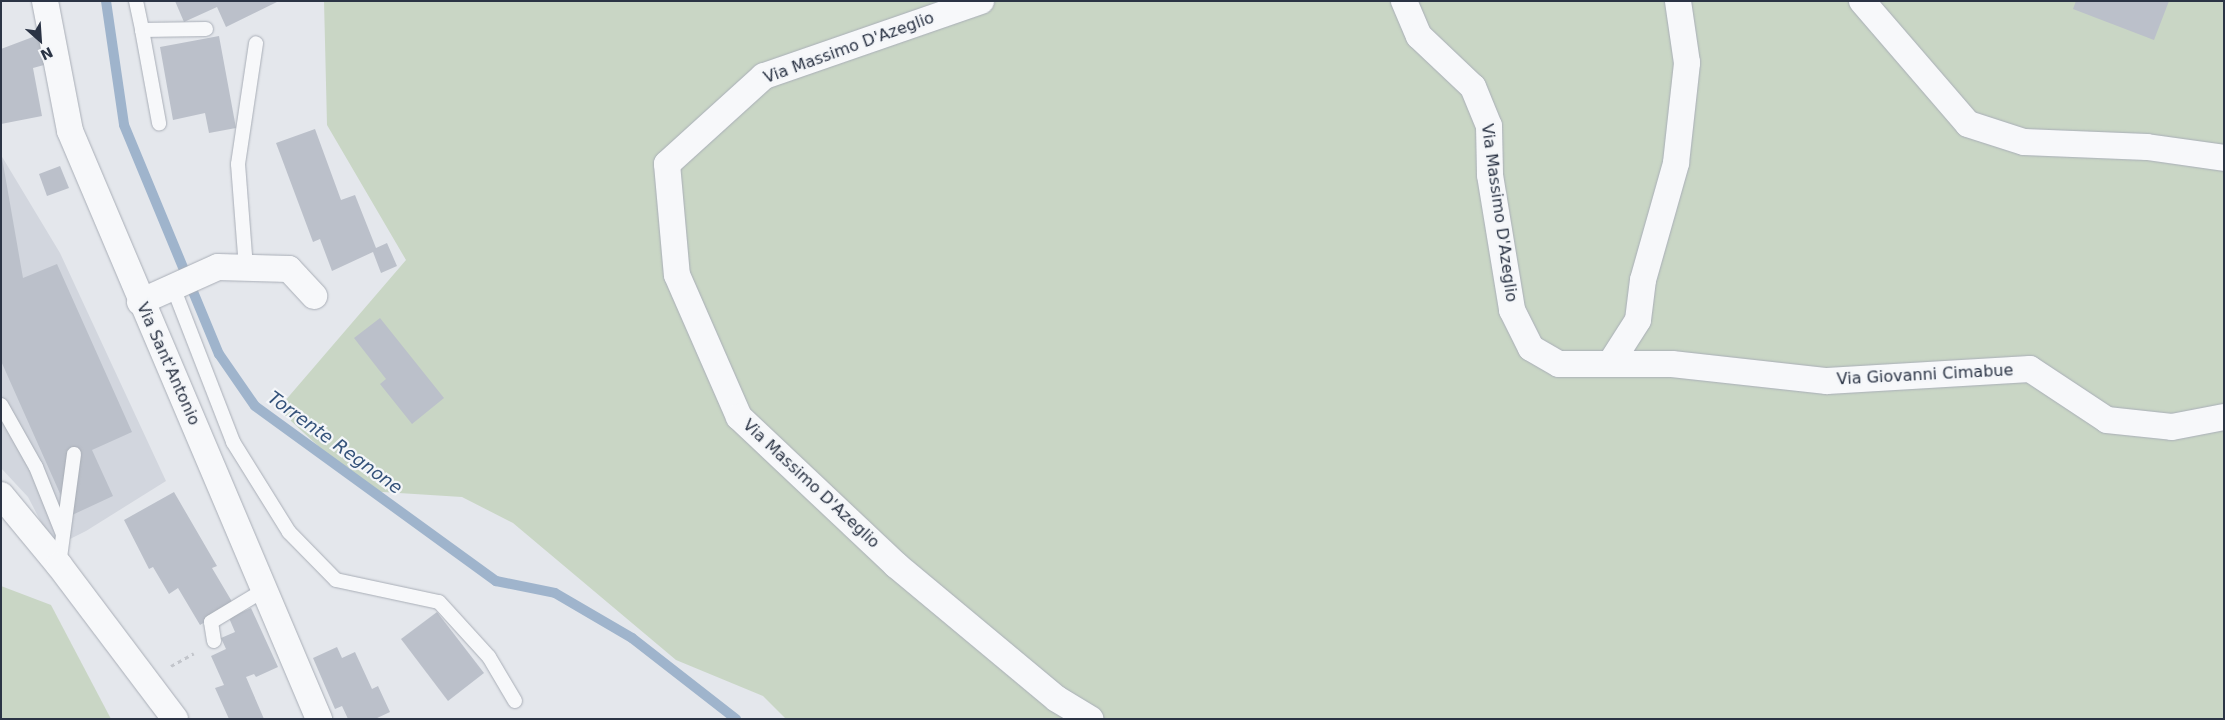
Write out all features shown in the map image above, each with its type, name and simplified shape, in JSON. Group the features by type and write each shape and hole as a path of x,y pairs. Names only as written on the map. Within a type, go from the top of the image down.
{"street":[{"name":"Via Sant'Antonio","path":"46,1 70,131 140,302 194,420 319,719"},
{"name":"Via Massimo D'Azeglio","path":"981,1 764,76 667,164 677,275 739,417 896,565 1057,700 1090,719"},
{"name":"Via Massimo D'Azeglio","path":"1404,1 1419,36 1473,88 1489,126 1490,175 1512,310 1530,348 1559,364 1610,364"},
{"path":"1610,364 1638,320 1643,280 1676,163 1687,63 1678,1"},
{"path":"1862,1 1968,124 2024,142 2147,147 2224,158"},
{"path":"140,302 218,267 289,269 314,296"},
{"name":"Via Giovanni Cimabue","path":"1610,364 1672,364 1827,381 2030,369 2107,420 2172,427 2224,417"},
{"path":"1,495 59,566 175,719"}],"lane":[{"path":"136,1 159,123"},
{"path":"142,30 206,29"},
{"path":"246,268 238,164 256,43"},
{"path":"173,287 234,442 290,532 336,580 439,602 490,657 516,701"},
{"path":"1,405 36,467 63,534"},
{"path":"59,566 74,454"},
{"path":"214,641 211,622 264,590"}],"path":[{"path":"165,662 169,667 214,641"}],"shaded area":[{"path":"1,155 60,253 166,481 86,531 54,547 28,497 1,468"}],"green space":[{"path":"324,1 2224,1 2224,719 786,719 763,696 676,660 513,523 462,497 367,491 278,409 406,260 327,125"},
{"path":"1,586 51,605 111,719 1,719"}],"building":[{"path":"175,1 279,1 226,27 217,7 184,22"},
{"path":"2076,1 2169,1 2154,40 2073,9"},
{"path":"38,35 44,65 33,68 42,116 1,124 1,49"},
{"path":"219,36 236,128 209,133 205,113 173,120 160,47"},
{"path":"315,129 341,200 355,195 376,248 387,243 397,266 381,273 373,252 332,271 320,239 313,242 276,143"},
{"path":"1,152 23,278 57,264 132,432 92,450 113,496 70,516 1,361"},
{"path":"60,166 69,188 47,196 39,174"},
{"path":"380,318 444,398 412,424 380,384 386,379 354,338"},
{"path":"174,492 217,566 212,568 234,605 200,625 178,588 169,594 153,567 149,569 124,520"},
{"path":"251,608 278,667 256,677 254,674 246,677 264,719 229,719 215,688 224,685 211,656 226,649 221,638 235,632 229,618"},
{"path":"437,612 484,673 448,701 401,639"},
{"path":"337,647 342,658 355,652 372,689 378,686 390,712 375,719 348,719 342,706 335,709 313,658"}],"waterway":[{"name":"Torrente Regnone","path":"106,1 124,125 219,354 255,406 496,581 555,593 632,638 736,719"}]}
